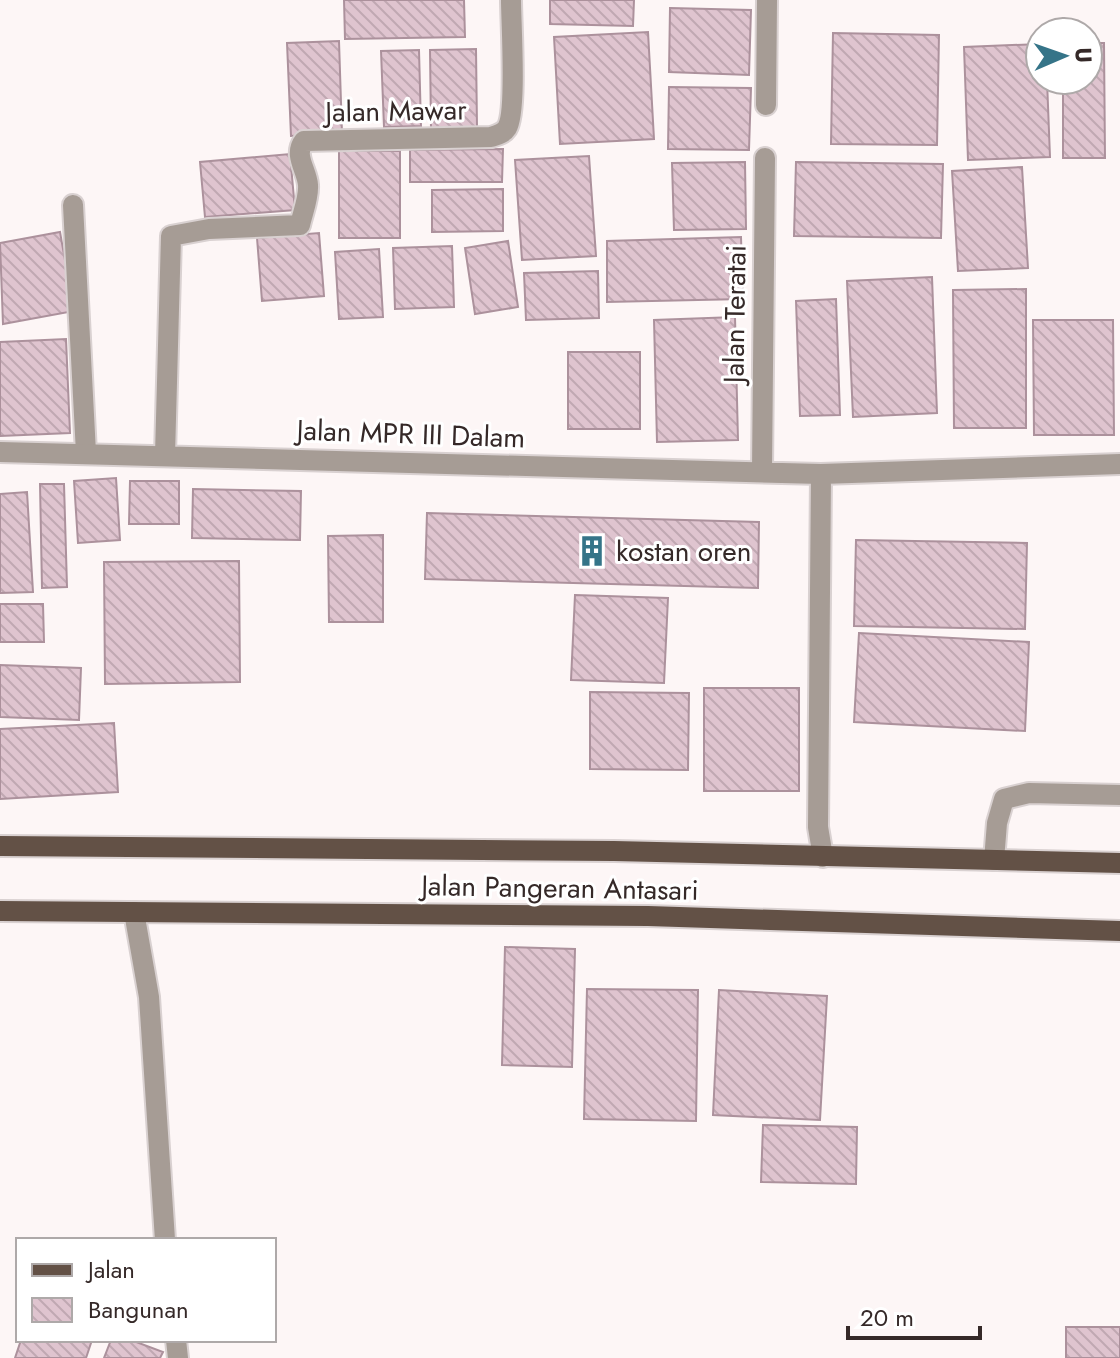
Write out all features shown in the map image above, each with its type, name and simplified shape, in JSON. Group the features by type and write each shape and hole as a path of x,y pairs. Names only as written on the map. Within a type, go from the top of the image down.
{"main road":[{"name":"Jalan Pangeran Antasari","path":"0,846 614,851 1120,863"},
{"name":"Jalan Pangeran Antasari","path":"0,911 648,916 1120,931"}],"street":[{"name":"Jalan Mawar","path":"165,455 171,236 209,229 300,225 308,188 300,159 304,141 491,137 501,134 508,126 511,104 511,0"},
{"path":"766,105 767,0"},
{"name":"Jalan Teratai","path":"762,471 765,158"},
{"path":"73,205 86,453"},
{"name":"Jalan MPR III Dalam","path":"0,452 821,474 1120,464"},
{"path":"821,474 818,827 823,857"},
{"path":"994,860 997,823 1004,799 1029,793 1120,795"},
{"path":"134,912 149,997 165,1238"}],"building":[{"path":"344,0 464,0 465,37 345,39"},
{"path":"550,0 634,0 633,26 550,24"},
{"path":"670,8 751,10 749,75 669,72"},
{"path":"648,32 654,139 560,144 554,37"},
{"path":"833,33 939,35 937,145 831,144"},
{"path":"339,41 342,133 291,136 287,43"},
{"path":"1104,43 1105,158 1063,158 1063,96 1104,96"},
{"path":"1024,45 1024,96 1048,96 1050,157 968,160 964,47"},
{"path":"476,49 477,127 431,128 430,50"},
{"path":"419,50 421,126 384,127 381,51"},
{"path":"669,87 751,88 749,150 668,149"},
{"path":"503,149 502,182 410,182 410,150"},
{"path":"339,151 400,151 400,238 339,238"},
{"path":"290,154 295,210 205,217 200,162"},
{"path":"589,156 596,256 522,260 515,160"},
{"path":"745,162 746,229 674,230 672,163"},
{"path":"796,162 943,164 941,238 794,236"},
{"path":"1022,167 1028,268 958,271 952,171"},
{"path":"503,189 503,231 432,232 432,190"},
{"path":"60,232 74,311 3,324 0,243"},
{"path":"319,233 324,296 262,301 257,238"},
{"path":"741,237 743,299 607,302 607,241"},
{"path":"508,241 518,307 475,314 465,248"},
{"path":"452,246 454,307 395,309 393,248"},
{"path":"379,249 383,317 339,319 335,252"},
{"path":"598,271 599,318 526,320 524,273"},
{"path":"932,277 937,413 853,417 847,281"},
{"path":"1026,289 1026,428 954,428 953,290"},
{"path":"836,299 840,415 800,416 796,301"},
{"path":"735,317 738,440 657,442 654,320"},
{"path":"1033,320 1113,320 1114,435 1034,435"},
{"path":"66,339 70,433 0,436 0,342"},
{"path":"568,352 640,352 640,429 568,429"},
{"path":"116,478 120,540 78,543 74,481"},
{"path":"130,481 179,481 179,524 129,524"},
{"path":"40,484 64,484 67,587 42,588"},
{"path":"193,489 301,491 300,540 192,538"},
{"path":"27,492 33,592 0,593 0,494"},
{"name":"kostan oren","path":"427,513 759,522 758,588 425,579"},
{"path":"383,535 383,622 329,622 328,536"},
{"path":"856,540 1027,543 1025,629 854,626"},
{"path":"239,561 240,682 105,684 104,562"},
{"path":"575,595 668,598 664,683 571,680"},
{"path":"0,604 43,604 44,642 0,642"},
{"path":"859,633 1029,642 1025,731 854,722"},
{"path":"0,665 81,668 79,720 0,717"},
{"path":"704,688 799,688 799,791 704,791"},
{"path":"590,692 689,693 688,770 590,769"},
{"path":"114,723 118,792 0,799 0,729"},
{"path":"505,947 575,949 572,1067 502,1065"},
{"path":"587,989 698,990 696,1121 584,1119"},
{"path":"719,990 827,996 820,1120 713,1115"},
{"path":"763,1125 857,1127 856,1184 761,1182"},
{"path":"1066,1327 1120,1327 1120,1358 1066,1358"},
{"path":"20,1342 91,1342 86,1358 15,1358"},
{"path":"110,1342 136,1342 163,1352 160,1358 104,1358"}],"place":[{"name":"kostan oren","path":"592,551"}]}
